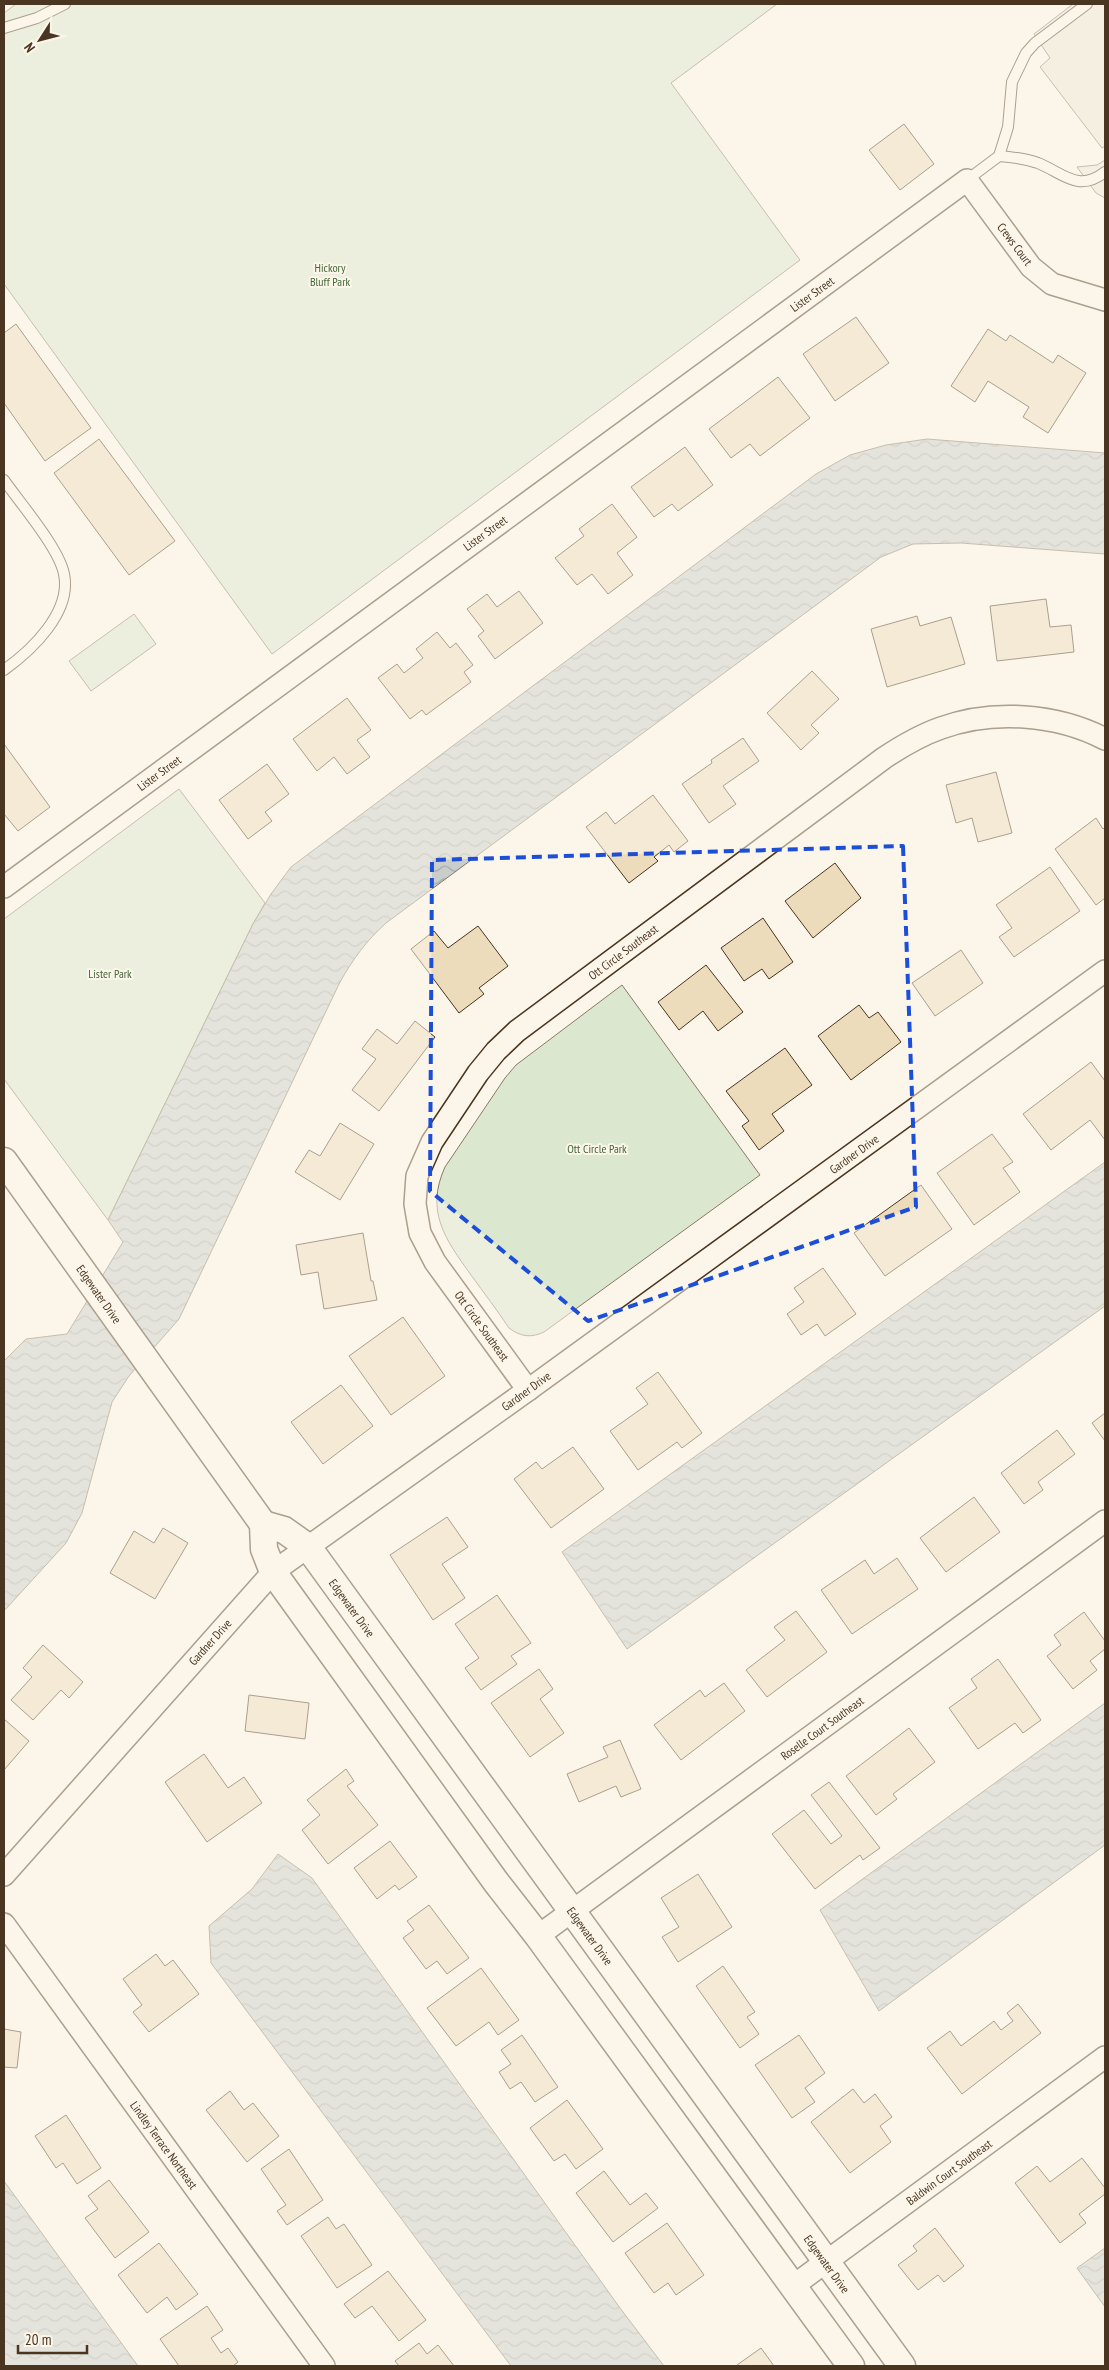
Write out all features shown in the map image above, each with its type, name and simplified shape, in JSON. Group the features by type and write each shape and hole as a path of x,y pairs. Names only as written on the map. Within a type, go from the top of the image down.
{"street":[{"name":"Crews Court","path":"967,180 1031,266 1052,284 1105,300"},
{"name":"Lister Street","path":"4,887 967,180"},
{"name":"Ott Circle Southeast","path":"528,1390 435,1262 420,1232 415,1204 418,1176 432,1142 496,1051 516,1031 876,764 912,740 942,727 974,719 1007,716 1040,718 1072,726 1105,739"},
{"name":"Gardner Drive","path":"4,1875 273,1572 528,1390 1105,971"},
{"name":"Edgewater Drive","path":"4,1163 263,1524 284,1530 308,1547 902,2366"},
{"name":"Roselle Court Southeast","path":"538,1936 1105,1521"},
{"path":"263,1524 264,1549 273,1572 496,1882 538,1936 851,2366"},
{"name":"Lindley Terrace Northeast","path":"4,1924 324,2366"},
{"name":"Baldwin Court Southeast","path":"793,2286 1105,2057"}],"lane":[{"path":"4,28 37,18 65,4"},
{"path":"967,180 999,156 1008,127 1012,82 1026,53 1035,43 1086,4"},
{"path":"999,156 1037,163 1067,179 1078,182 1098,178 1105,172"},
{"path":"4,480 48,540 64,573 66,596 47,630 22,657 4,670"}],"highlighted area":[{"path":"903,846 916,1207 588,1321 430,1191 432,860"}],"green space":[{"name":"Hickory Bluff Park","path":"16,4 777,4 671,83 800,260 272,654 4,284 4,13"},
{"path":"134,614 156,644 91,691 69,661"},
{"name":"Lister Park","path":"179,789 265,903 108,1220 4,1079 4,919"},
{"name":"Ott Circle Park","path":"622,985 760,1175 544,1332 530,1336 522,1335 509,1328 446,1237 438,1211 439,1183 445,1167 505,1078 516,1065"}],"shaded area":[{"path":"1073,4 1105,4 1105,146 1102,148 1040,67 1050,58 1034,34"},
{"path":"1105,160 1105,198 1096,193 1077,167 1097,165"}],"water":[{"path":"927,439 1105,453 1105,554 961,543 913,544 881,557 379,929 361,950 340,982 179,1319 129,1376 112,1402 82,1513 66,1543 4,1611 4,1361 26,1339 67,1334 123,1242 108,1220 253,924 271,894 291,867 816,474 850,455 886,445"},
{"path":"1105,1162 1105,1306 627,1649 562,1552"},
{"path":"1105,1703 1105,1845 879,2011 820,1910"},
{"path":"278,1854 312,1878 620,2308 664,2366 511,2366 211,1963 209,1926 252,1889"},
{"path":"4,2181 138,2366 4,2366"},
{"path":"1105,2248 1105,2307 1077,2268"}],"building":[{"path":"904,124 934,164 900,190 869,150"},
{"path":"856,317 889,363 835,401 803,354"},
{"path":"16,324 91,428 45,461 4,403 4,333"},
{"path":"988,329 1006,341 1010,335 1053,363 1058,355 1086,373 1048,433 1023,417 1029,407 988,381 975,402 951,386"},
{"path":"778,377 810,418 760,456 750,444 731,458 709,429"},
{"path":"99,439 175,541 129,575 54,473"},
{"path":"685,447 713,485 678,511 672,504 654,517 631,487"},
{"path":"612,504 637,537 617,553 633,575 608,594 592,574 577,585 555,558 584,536 579,529"},
{"path":"519,591 543,623 495,659 478,636 484,631 467,609 487,594 497,607"},
{"path":"1046,599 1050,627 1071,625 1074,652 997,661 990,606"},
{"path":"917,616 920,626 951,617 965,664 887,687 871,629"},
{"path":"437,632 450,648 456,643 473,665 464,672 471,682 426,715 422,710 410,719 378,678 397,664 404,673 423,658 416,649"},
{"path":"812,671 839,699 811,725 819,733 801,750 767,713"},
{"path":"347,698 371,730 357,740 370,757 347,774 334,757 317,771 293,739"},
{"path":"743,738 759,761 723,786 736,804 709,823 682,784 712,763 711,760"},
{"path":"4,744 50,807 18,831 4,814"},
{"path":"267,764 289,794 265,812 272,821 248,839 219,800"},
{"path":"996,772 1012,833 978,842 972,818 956,823 946,785"},
{"path":"653,795 688,841 674,852 669,845 654,857 658,861 629,883 586,827 606,812 615,824"},
{"path":"1096,818 1103,829 1105,827 1105,898 1096,905 1055,849"},
{"path":"835,863 861,898 813,938 785,901"},
{"path":"1050,867 1080,911 1014,957 999,937 1012,928 996,905"},
{"path":"763,918 793,962 769,979 762,969 744,981 721,948"},
{"path":"478,926 508,966 479,988 484,994 459,1013 411,949 434,931 448,948"},
{"path":"961,950 983,983 935,1016 912,983"},
{"path":"706,965 743,1012 718,1031 703,1011 679,1030 658,1002"},
{"path":"859,1005 869,1018 878,1012 901,1042 851,1080 818,1036"},
{"path":"415,1021 435,1037 379,1111 352,1090 376,1059 362,1049 377,1029 397,1044"},
{"path":"785,1048 812,1085 772,1114 784,1131 759,1150 742,1126 749,1121 726,1091"},
{"path":"1091,1062 1105,1081 1105,1140 1090,1120 1051,1150 1023,1114"},
{"path":"340,1123 374,1144 340,1200 295,1172 309,1150 320,1156"},
{"path":"992,1134 1013,1162 1003,1168 1020,1192 974,1225 937,1173"},
{"path":"921,1185 952,1229 885,1276 854,1233"},
{"path":"363,1233 371,1281 373,1281 377,1300 324,1309 318,1272 301,1275 296,1245"},
{"path":"823,1268 856,1314 825,1336 817,1324 801,1335 787,1314 804,1302 794,1288"},
{"path":"403,1317 445,1376 391,1415 349,1356"},
{"path":"658,1372 702,1433 682,1448 677,1442 638,1470 610,1431 648,1404 636,1388"},
{"path":"341,1385 373,1426 323,1464 291,1422"},
{"path":"1105,1413 1105,1441 1092,1423"},
{"path":"1057,1430 1075,1454 1038,1482 1043,1490 1024,1504 1001,1473"},
{"path":"573,1447 604,1489 551,1528 514,1479 536,1462 542,1469"},
{"path":"974,1497 1000,1532 946,1572 920,1538"},
{"path":"447,1517 468,1547 442,1564 465,1598 433,1620 390,1555"},
{"path":"163,1528 188,1543 155,1599 110,1573 134,1531 154,1543"},
{"path":"897,1558 918,1589 852,1634 821,1590 865,1560 874,1574"},
{"path":"497,1595 531,1643 511,1656 517,1664 481,1690 465,1668 479,1658 455,1624"},
{"path":"796,1611 827,1652 767,1697 746,1670 785,1640 774,1627"},
{"path":"1084,1612 1105,1641 1105,1649 1090,1661 1097,1670 1073,1689 1047,1656 1061,1645 1054,1635"},
{"path":"43,1645 83,1682 69,1698 61,1690 33,1720 11,1700 32,1677 23,1668"},
{"path":"998,1659 1041,1720 1023,1733 1015,1723 978,1749 949,1708 977,1688 971,1679"},
{"path":"539,1669 553,1689 540,1699 564,1733 530,1757 491,1703"},
{"path":"724,1683 745,1711 681,1760 654,1725 700,1690 705,1697"},
{"path":"249,1695 309,1703 305,1739 245,1731"},
{"path":"4,1719 29,1741 4,1770"},
{"path":"909,1728 935,1762 893,1794 897,1799 876,1815 846,1776"},
{"path":"620,1740 641,1789 621,1797 616,1786 579,1802 567,1774 608,1757 603,1747"},
{"path":"204,1754 228,1788 244,1777 262,1803 207,1842 165,1782"},
{"path":"346,1769 354,1781 347,1786 378,1825 328,1864 302,1830 320,1815 307,1800"},
{"path":"829,1782 880,1848 863,1860 860,1855 815,1889 772,1834 804,1810 831,1844 842,1836 811,1795"},
{"path":"390,1841 417,1877 399,1890 395,1885 377,1899 354,1868"},
{"path":"698,1874 732,1927 678,1962 662,1937 679,1927 661,1898"},
{"path":"429,1905 469,1958 447,1974 437,1961 426,1969 403,1938 414,1930 407,1921"},
{"path":"156,1954 165,1966 173,1960 199,1994 149,2032 133,2012 142,2005 123,1979"},
{"path":"723,1966 755,2012 747,2017 759,2034 740,2048 696,1986"},
{"path":"481,1968 519,2020 498,2035 489,2022 456,2046 427,2008"},
{"path":"1018,2004 1041,2033 962,2094 927,2048 950,2031 961,2046 994,2021 1001,2030 1013,2021 1007,2013"},
{"path":"4,2029 21,2032 17,2068 4,2067"},
{"path":"522,2035 558,2087 535,2102 521,2082 510,2089 499,2072 511,2064 501,2050"},
{"path":"799,2035 825,2073 805,2088 815,2102 792,2118 755,2065"},
{"path":"853,2089 864,2103 875,2094 892,2117 880,2126 891,2142 850,2173 811,2122"},
{"path":"230,2091 244,2110 253,2103 279,2136 247,2162 206,2110"},
{"path":"567,2100 603,2149 576,2169 565,2154 554,2161 530,2128"},
{"path":"66,2115 101,2168 77,2184 63,2163 56,2168 35,2136"},
{"path":"289,2149 323,2200 287,2225 277,2211 286,2205 261,2169"},
{"path":"1082,2158 1105,2188 1105,2194 1079,2214 1086,2223 1060,2243 1015,2183 1037,2166 1050,2182"},
{"path":"604,2171 630,2205 646,2193 658,2208 613,2242 576,2193"},
{"path":"109,2180 149,2232 115,2258 85,2218 98,2209 88,2196"},
{"path":"328,2217 336,2229 344,2224 372,2265 337,2288 301,2236"},
{"path":"667,2223 704,2275 676,2295 668,2283 654,2293 625,2253"},
{"path":"935,2228 964,2266 944,2282 938,2275 918,2290 898,2265 917,2251 913,2246"},
{"path":"159,2243 198,2294 176,2310 167,2297 147,2313 118,2275"},
{"path":"388,2271 426,2320 399,2341 372,2306 355,2318 344,2304"},
{"path":"207,2306 223,2330 211,2338 221,2353 228,2348 238,2362 233,2366 179,2366 160,2339"},
{"path":"419,2343 427,2354 438,2345 454,2366 399,2366 395,2361"},
{"path":"761,2348 774,2366 737,2366 737,2365"}]}
